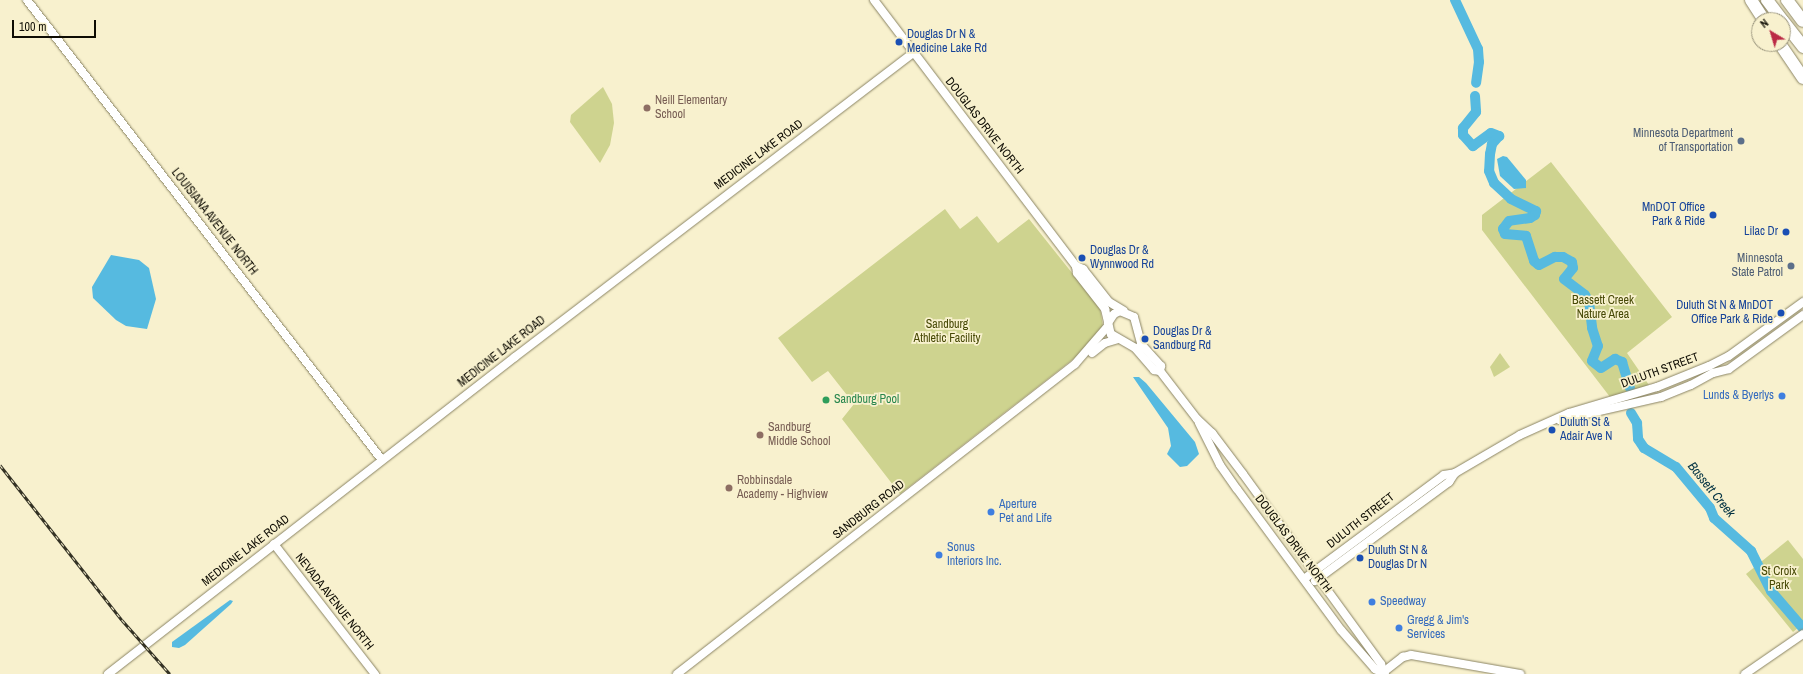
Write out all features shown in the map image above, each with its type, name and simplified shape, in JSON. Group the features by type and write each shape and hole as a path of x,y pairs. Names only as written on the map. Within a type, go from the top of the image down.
{"highway":[{"path":"1751,0 1759,12"},
{"path":"1767,0 1777,12"},
{"path":"1787,0 1803,21"},
{"path":"1791,31 1803,47"},
{"path":"1785,52 1803,78"}],"street":[{"name":"LOUISIANA AVENUE NORTH","path":"27,0 382,460"},
{"name":"DOUGLAS DRIVE NORTH","path":"874,0 1076,266 1077,273 1105,309 1111,334 1135,348 1154,370 1160,371"},
{"name":"MEDICINE LAKE ROAD","path":"108,674 382,460 913,53"},
{"name":"DOUGLAS DRIVE NORTH","path":"1076,266 1083,269 1109,302 1134,317 1141,344 1160,366 1160,371 1197,418 1230,456 1382,664 1383,674 1374,670 1361,654 1229,478 1197,418"},
{"name":"DULUTH STREET","path":"1306,582 1449,482 1454,473 1520,435 1582,409 1657,387 1709,366 1730,356 1803,302"},
{"path":"1108,325 1114,314 1124,311"},
{"name":"DULUTH STREET","path":"1557,420 1662,396 1691,385 1713,373 1729,369 1803,315"},
{"name":"SANDBURG ROAD","path":"677,674 1075,364 1108,325"},
{"path":"1120,339 1130,338 1136,328"},
{"name":"SANDBURG ROAD","path":"1075,364 1083,361 1105,343 1120,339"},
{"name":"NEVADA AVENUE NORTH","path":"274,544 375,674"},
{"path":"1745,674 1803,634"},
{"path":"1383,674 1403,657 1411,656 1520,674"}],"green space":[{"path":"603,87 612,104 614,123 610,145 600,163 570,122 571,115"},
{"name":"Bassett Creek Nature Area","path":"1551,162 1672,317 1627,353 1651,388 1610,397 1482,230 1482,215"},
{"name":"Sandburg Athletic Facility","path":"945,209 960,229 977,216 998,243 1029,219 1100,308 1103,327 1081,353 900,494 842,419 854,404 828,371 812,382 778,338"},
{"path":"1500,353 1510,367 1494,377 1490,367"},
{"name":"St Croix Park","path":"1788,540 1803,559 1803,624 1793,632 1746,574"}],"water":[{"path":"1503,156 1507,157 1526,180 1526,188 1514,189 1500,176 1497,159"},
{"path":"111,255 139,260 149,268 156,299 147,329 126,326 116,320 93,298 92,287"},
{"path":"1133,377 1139,377 1146,383 1195,442 1199,454 1187,466 1180,467 1167,454 1171,446 1168,428"},
{"path":"230,600 233,601 231,604 185,645 179,648 172,647 172,642"}],"waterway":[{"name":"Bassett Creek","path":"1455,0 1478,49 1479,62 1476,83"},
{"name":"Bassett Creek","path":"1475,96 1476,112 1463,128 1463,135 1473,146 1491,133 1499,136 1492,144 1490,154 1489,171 1494,183 1511,199 1536,211 1535,215 1530,218 1509,221 1503,229 1505,234 1526,236 1534,261 1539,265 1555,257 1563,257 1572,262 1573,268 1564,279 1585,295 1589,302 1592,328 1598,346 1592,361 1601,368 1615,359 1622,362 1630,388"},
{"name":"Bassett Creek","path":"1631,413 1637,423 1638,439 1644,448 1676,467 1710,508 1714,518 1751,551 1771,591 1802,627"}],"railway":[{"path":"0,465 122,620 170,674"}],"place":[{"name":"Douglas Dr N & Medicine Lake Rd","path":"899,42"},
{"name":"Neill Elementary School","path":"647,108"},
{"name":"Minnesota Department of Transportation","path":"1741,141"},
{"name":"MnDOT Office Park & Ride","path":"1713,215"},
{"name":"Lilac Dr","path":"1786,232"},
{"name":"Douglas Dr & Wynnwood Rd","path":"1082,258"},
{"name":"Minnesota State Patrol","path":"1791,266"},
{"name":"Duluth St N & MnDOT Office Park & Ride","path":"1781,313"},
{"name":"Douglas Dr & Sandburg Rd","path":"1145,339"},
{"name":"Lunds & Byerlys","path":"1782,396"},
{"name":"Sandburg Pool","path":"826,400"},
{"name":"Duluth St & Adair Ave N","path":"1552,430"},
{"name":"Sandburg Middle School","path":"760,435"},
{"name":"Robbinsdale Academy - Highview","path":"729,488"},
{"name":"Aperture Pet and Life","path":"991,512"},
{"name":"Sonus Interiors Inc.","path":"939,555"},
{"name":"Duluth St N & Douglas Dr N","path":"1360,558"},
{"name":"Speedway","path":"1372,602"},
{"name":"Gregg & Jim's Services","path":"1399,628"}]}
